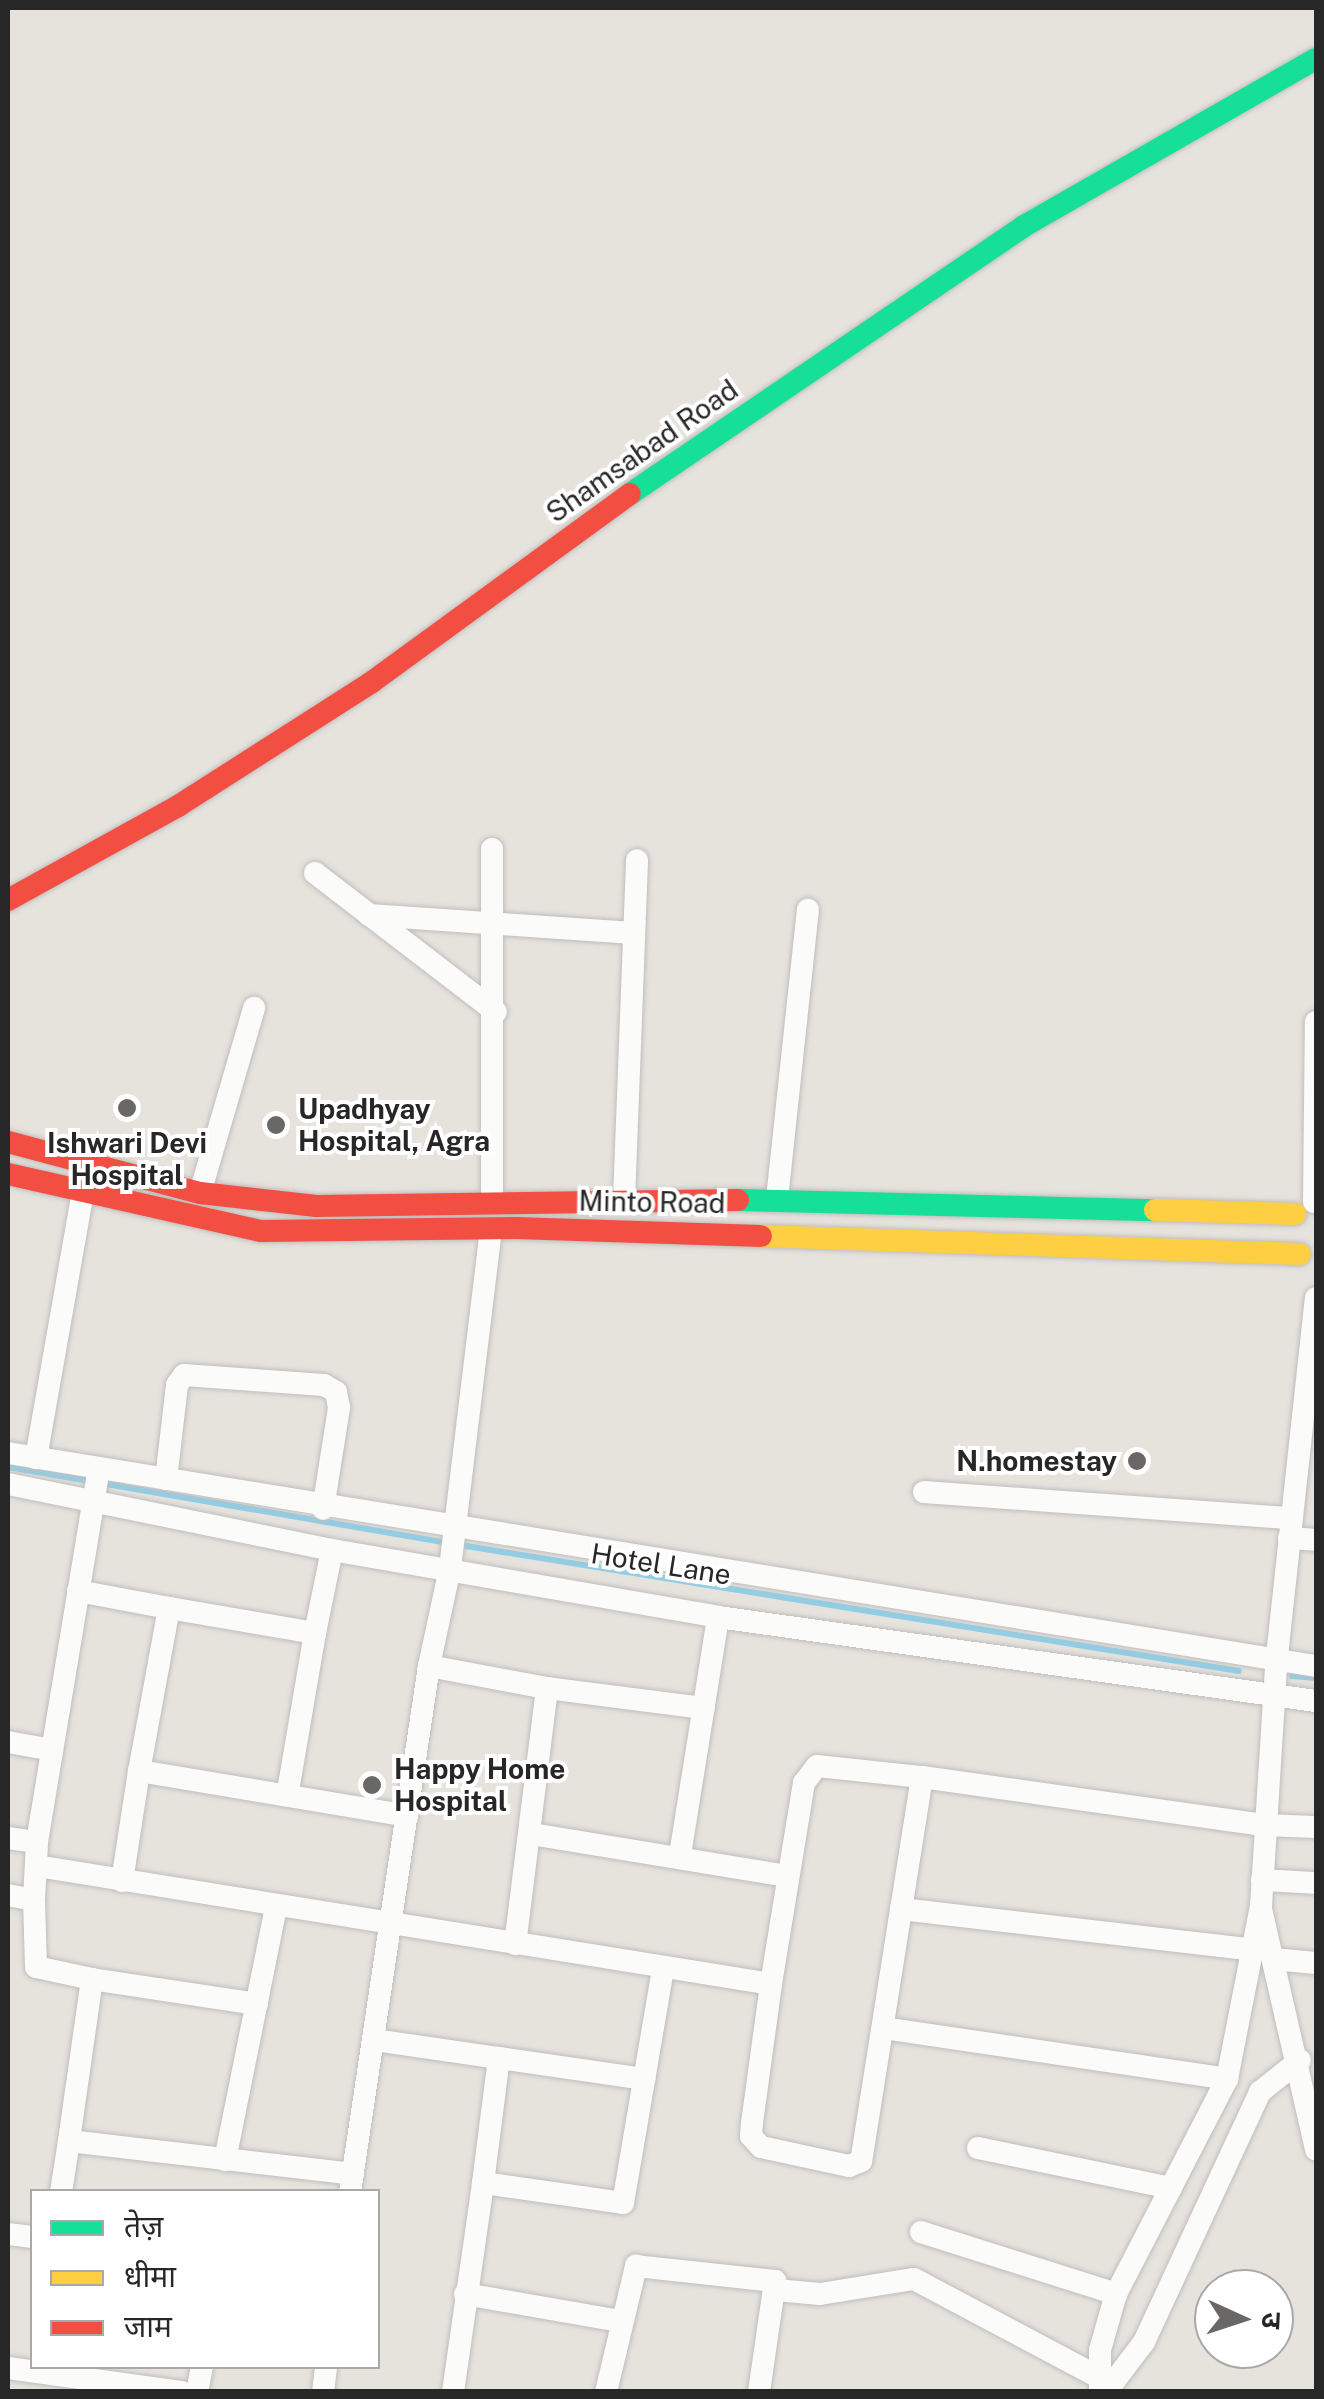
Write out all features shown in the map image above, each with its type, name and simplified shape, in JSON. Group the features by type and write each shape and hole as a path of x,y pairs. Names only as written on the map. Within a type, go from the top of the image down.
{"street":[{"name":"Shamsabad Road","path":"8,900 178,806 372,682 591,521 1024,226 1316,59"},
{"path":"492,848 496,1012 492,1200"},
{"path":"624,1200 636,860"},
{"path":"315,873 496,1012"},
{"path":"777,1199 808,910"},
{"path":"369,915 633,933"},
{"path":"200,1194 254,1008"},
{"path":"1308,1256 1290,1236 1308,1206 1316,1022"},
{"name":"Minto Road","path":"8,1142 200,1194 316,1206 492,1200 777,1199 1308,1206"},
{"name":"Minto Road","path":"8,1174 260,1231 491,1229 1308,1256"},
{"path":"36,1458 83,1192"},
{"path":"69,2142 225,2160 352,2183 429,1666 450,1568 491,1229"},
{"path":"1102,2387 1116,2294 1227,2079 1249,1949 1261,1906 1276,1664 1290,1528 1310,1408 1316,1298"},
{"path":"166,1479 177,1385 184,1375 324,1385 336,1392 339,1408 323,1509"},
{"name":"Hotel Lane","path":"8,1453 323,1509 1276,1664 1316,1666"},
{"path":"99,1468 37,1842 36,1966 92,1979 257,2004"},
{"path":"8,1484 332,1550 718,1616 1316,1701"},
{"path":"924,1492 1290,1528 1316,1540"},
{"path":"287,1796 332,1550"},
{"path":"78,1591 315,1633"},
{"path":"122,1881 169,1608"},
{"path":"680,1855 718,1616"},
{"path":"429,1666 547,1688 704,1708"},
{"path":"515,1944 547,1688"},
{"path":"8,1742 52,1750"},
{"path":"922,1777 861,2161 850,2166 761,2146 752,2136 752,2124 788,1876 809,1771 826,1765 922,1777 1264,1825 1316,1827"},
{"path":"138,1771 406,1816"},
{"path":"531,1834 680,1855 788,1876"},
{"path":"8,1838 37,1842"},
{"path":"37,1866 390,1926 771,1984"},
{"path":"1262,1880 1316,1883"},
{"path":"8,1896 34,1900"},
{"path":"1261,1906 1313,2114 1316,2150"},
{"path":"225,2160 276,1907"},
{"path":"901,1909 1249,1949"},
{"path":"1273,1959 1316,1963"},
{"path":"483,2183 622,2203 663,1968"},
{"path":"61,2189 92,1979"},
{"path":"883,2028 1227,2079"},
{"path":"374,2040 644,2079"},
{"path":"453,2392 498,2058"},
{"path":"1102,2387 1144,2342 1260,2092 1300,2060"},
{"path":"978,2148 1171,2188"},
{"path":"921,2232 1116,2294"},
{"path":"606,2392 633,2267 766,2278 776,2290 820,2294 914,2279 1102,2387"},
{"path":"759,2392 776,2290"},
{"path":"466,2294 620,2322"},
{"path":"8,2368 88,2384 182,2392"}],"waterway":[{"path":"8,1467 448,1543"},
{"path":"460,1545 1239,1671"},
{"path":"1292,1676 1316,1678"}],"traffic: fast":[{"path":"630,494 1024,226 1316,59"},
{"path":"738,1200 1155,1210"}],"traffic: slow":[{"path":"1155,1210 1295,1214"},
{"path":"761,1236 1300,1254"}],"traffic: jam":[{"path":"8,900 178,806 372,682 630,494"},
{"path":"8,1142 200,1193 316,1206 738,1200"},
{"path":"8,1174 261,1231 516,1228 761,1236"}],"place":[{"name":"Ishwari Devi Hospital","path":"127,1108"},
{"name":"Upadhyay Hospital, Agra","path":"276,1125"},
{"name":"N.homestay","path":"1137,1461"},
{"name":"Happy Home Hospital","path":"372,1785"}]}
